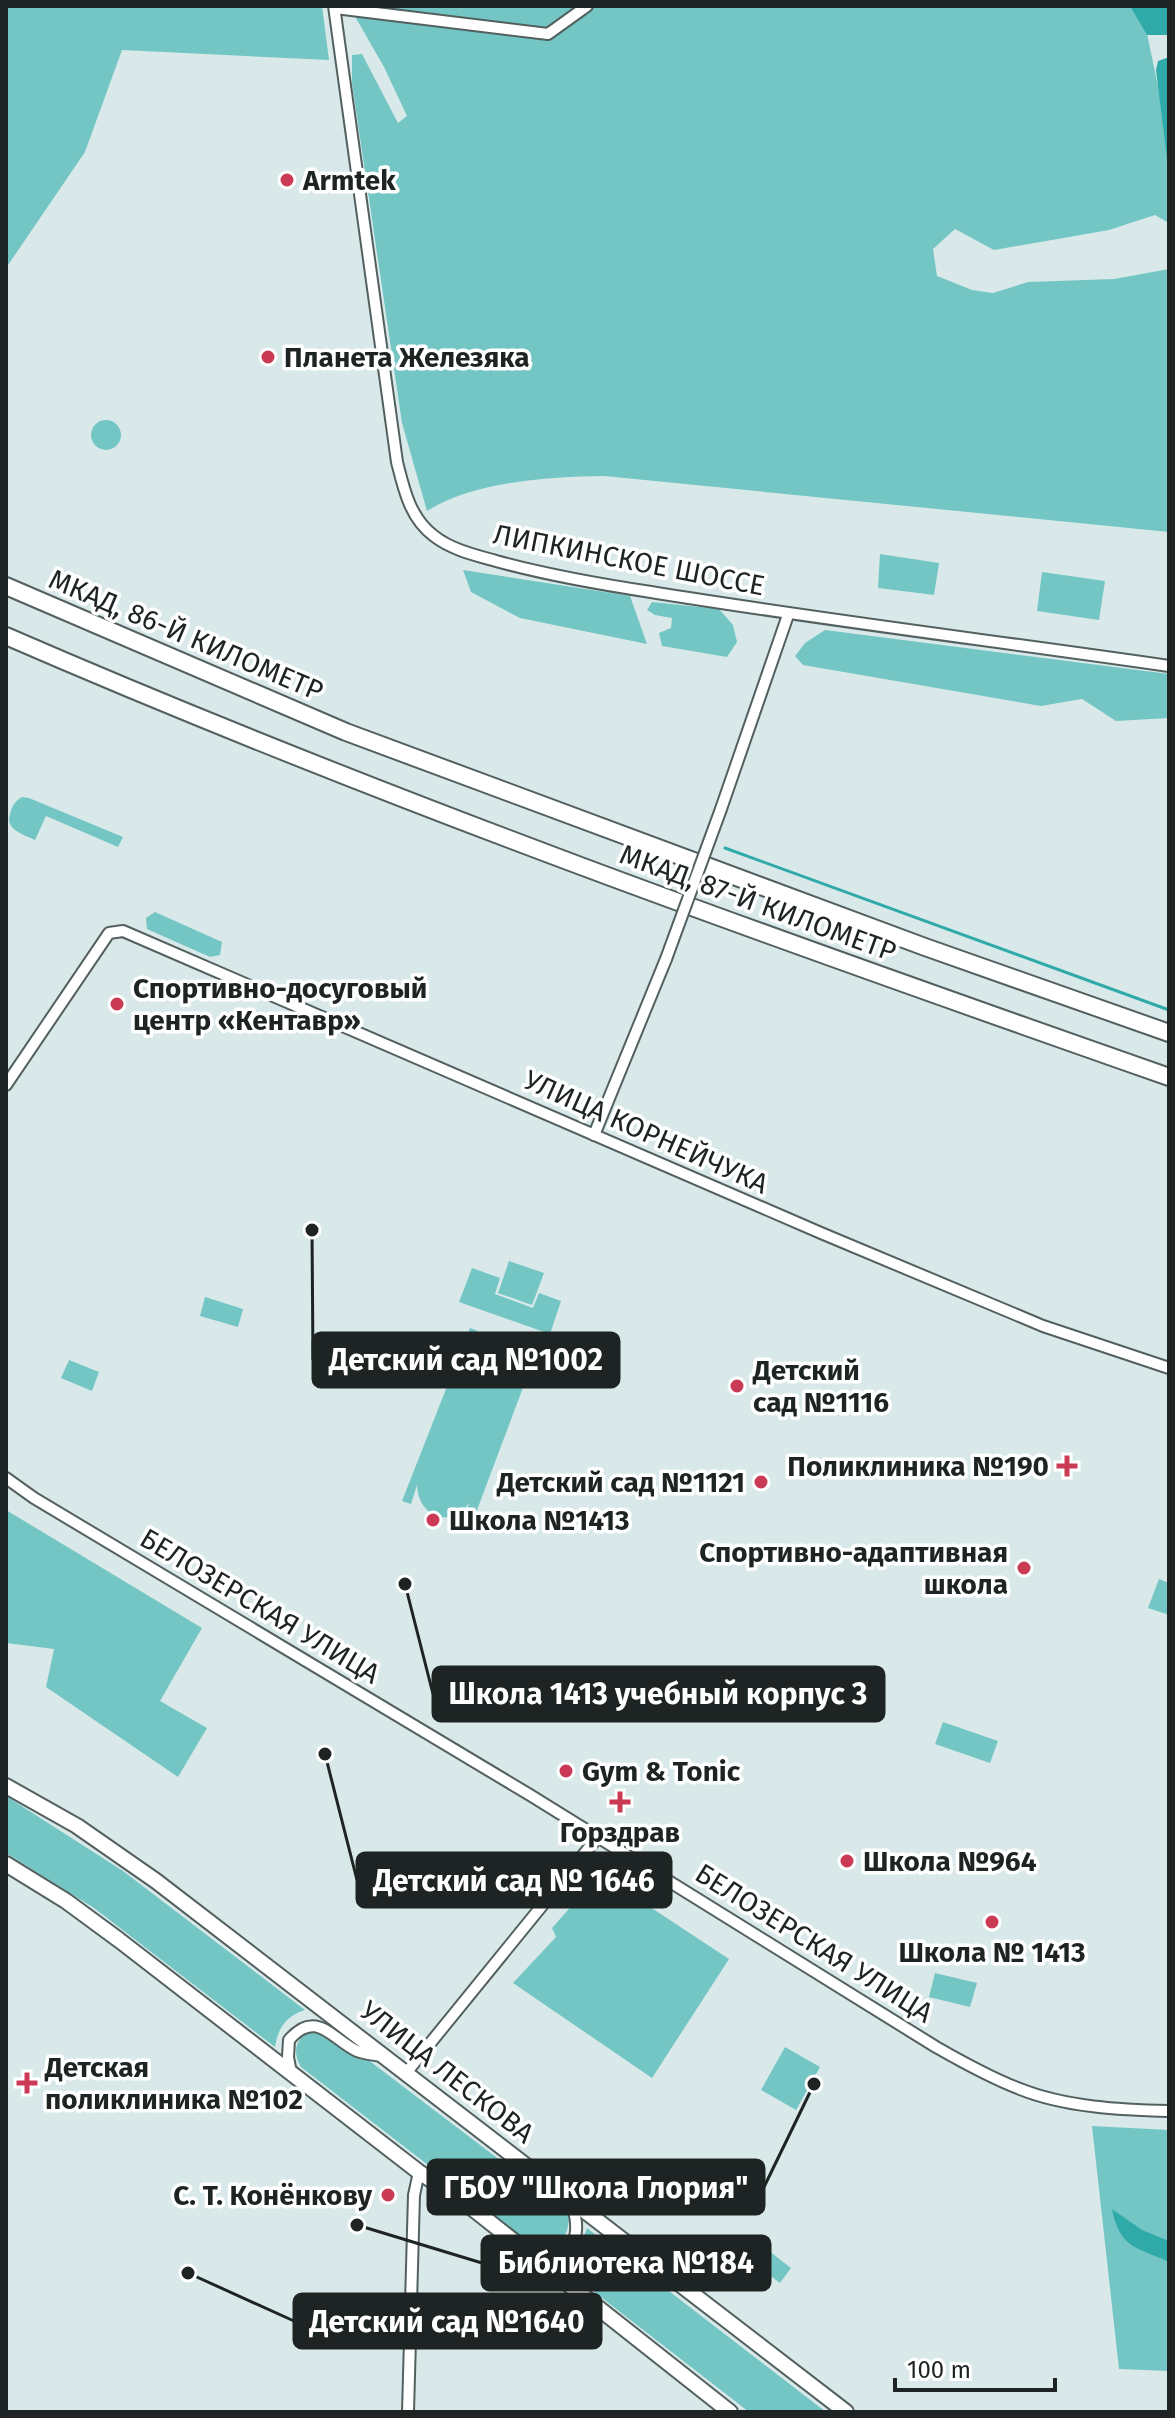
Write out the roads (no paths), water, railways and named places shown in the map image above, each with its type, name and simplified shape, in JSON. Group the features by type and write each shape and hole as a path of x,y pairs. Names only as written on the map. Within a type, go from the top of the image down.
{"highway":[{"name":"МКАД, 86-Й КИЛОМЕТР","path":"6,586 346,732"},
{"name":"МКАД, 87-Й КИЛОМЕТР","path":"6,636 332,772 882,976 1169,1077"},
{"name":"МКАД, 87-Й КИЛОМЕТР","path":"346,732 925,947 1169,1033"}],"main road":[{"name":"УЛИЦА ЛЕСКОВА","path":"6,1786 119,1853 846,2412"},
{"path":"6,1864 66,1901 108,1932 292,2076 419,2172 463,2201 730,2412"}],"street":[{"path":"335,7 548,34 587,6"},
{"name":"ЛИПКИНСКОЕ ШОССЕ","path":"335,7 392,435 404,487 419,522 447,545 539,573 788,615 1169,666"},
{"path":"594,1135 666,959 788,615"},
{"name":"УЛИЦА КОРНЕЙЧУКА","path":"6,1085 109,933 123,931 1043,1326 1169,1368"},
{"name":"БЕЛОЗЕРСКАЯ УЛИЦА","path":"6,1478 203,1601 463,1755 984,2074 1023,2090 1063,2101 1169,2111"},
{"path":"406,2073 597,1838"},
{"path":"292,2076 288,2057 289,2040 306,2026 320,2026 356,2050 385,2056"},
{"path":"408,2412 414,2195 419,2172"},
{"path":"534,2257 549,2259 575,2241 577,2217 570,2200"}],"waterway":[{"path":"725,848 1169,1010"}],"place":[{"name":"Armtek","path":"287,180"},
{"name":"Планета Железяка","path":"268,357"},
{"name":"Спортивно-досуговый центр «Кентавр»","path":"117,1004"},
{"name":"Детский сад №1002","path":"312,1230"},
{"name":"Детский сад №1116","path":"737,1386"},
{"name":"Поликлиника №190","path":"1067,1466"},
{"name":"Детский сад №1121","path":"761,1482"},
{"name":"Школа №1413","path":"433,1520"},
{"name":"Спортивно-адаптивная школа","path":"1024,1568"},
{"name":"Школа 1413 учебный корпус 3","path":"405,1584"},
{"name":"Детский сад № 1646","path":"325,1754"},
{"name":"Gym & Tonic","path":"566,1771"},
{"name":"Горздрав","path":"620,1802"},
{"name":"Школа №964","path":"847,1861"},
{"name":"Школа № 1413","path":"992,1922"},
{"name":"Детская поликлиника №102","path":"27,2083"},
{"name":"ГБОУ \"Школа Глория\"","path":"814,2084"},
{"name":"С. Т. Конёнкову","path":"388,2195"},
{"name":"Библиотека №184","path":"357,2225"},
{"name":"Детский сад №1640","path":"188,2273"}]}
